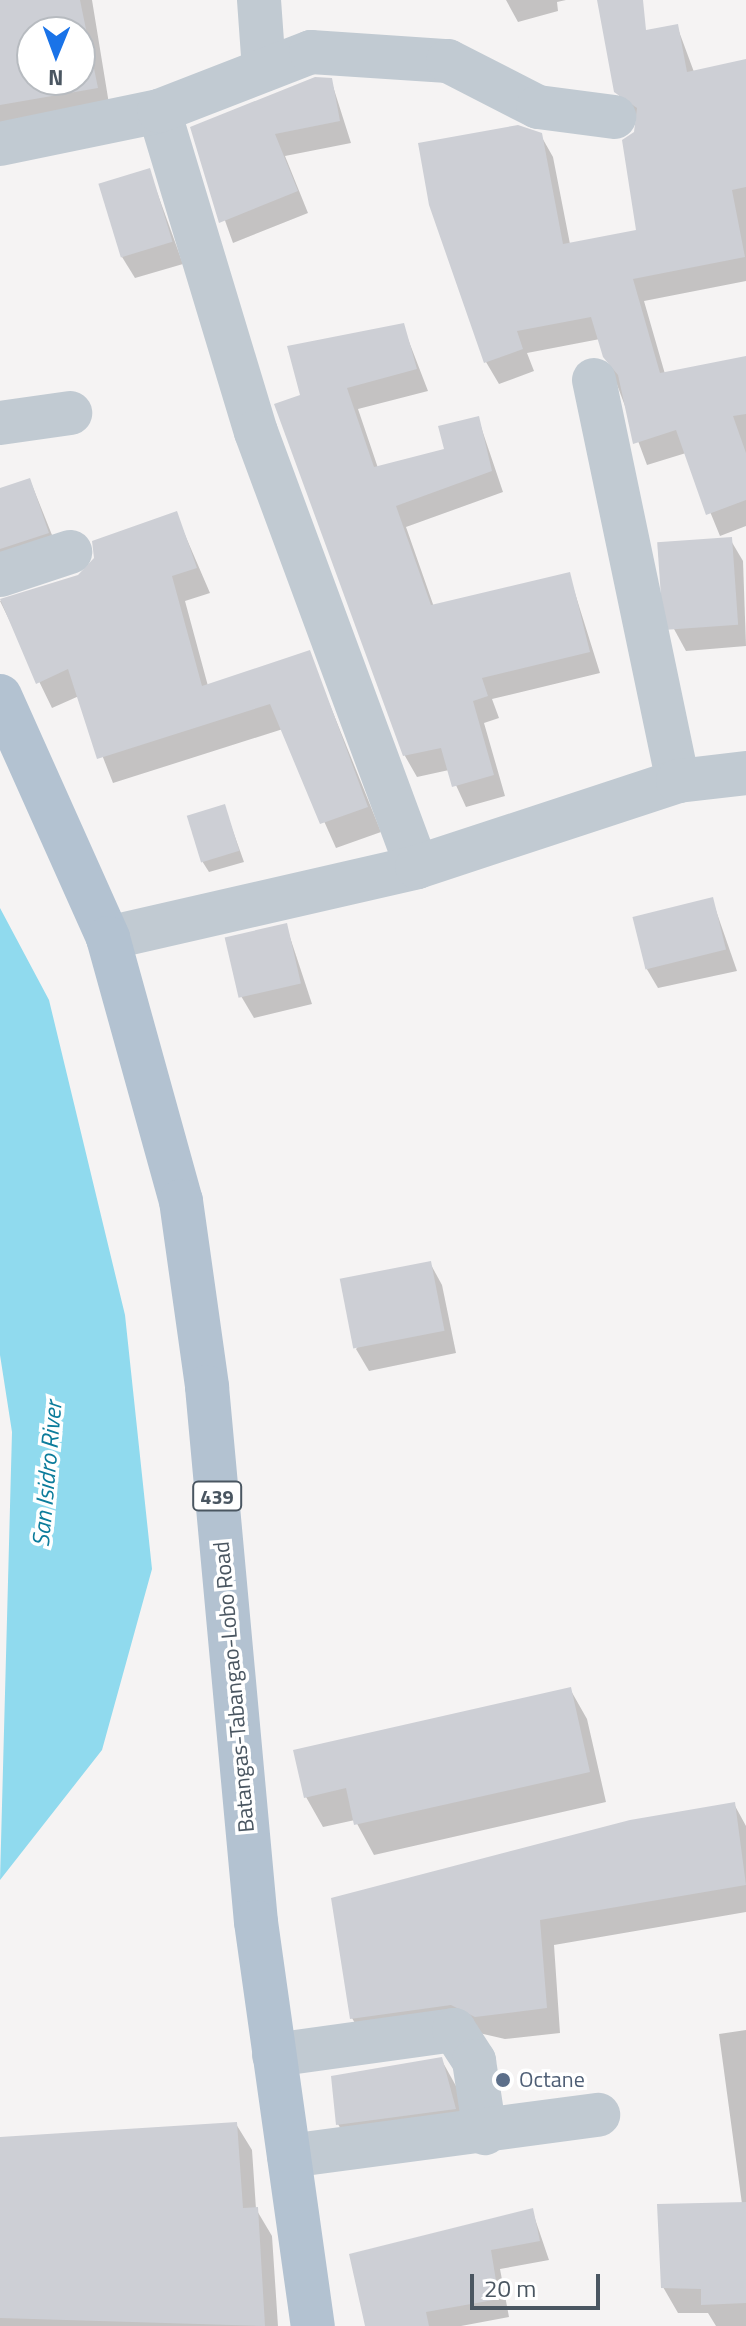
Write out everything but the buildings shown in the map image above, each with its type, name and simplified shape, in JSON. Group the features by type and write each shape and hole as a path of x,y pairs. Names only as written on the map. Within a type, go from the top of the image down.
{"main road":[{"name":"Batangas-Tabangao-Lobo Road","path":"0,696 108,938 181,1201 274,2055 313,2326"}],"street":[{"path":"259,0 264,70"},
{"path":"0,144 159,111 311,52 404,54 448,61 538,107 614,117"},
{"path":"159,111 256,432 417,867"},
{"path":"594,380 678,781"},
{"path":"0,423 70,413"},
{"path":"0,575 70,552"},
{"path":"108,938 417,867 678,781 746,773"},
{"path":"274,2055 454,2030 474,2061 485,2133"},
{"path":"289,2156 485,2133 598,2115"}],"water":[{"name":"San Isidro River","path":"0,908 49,1000 125,1315 152,1569 102,1750 0,1880 12,1432 0,1355"}],"place":[{"name":"Octane","path":"503,2080"}]}
